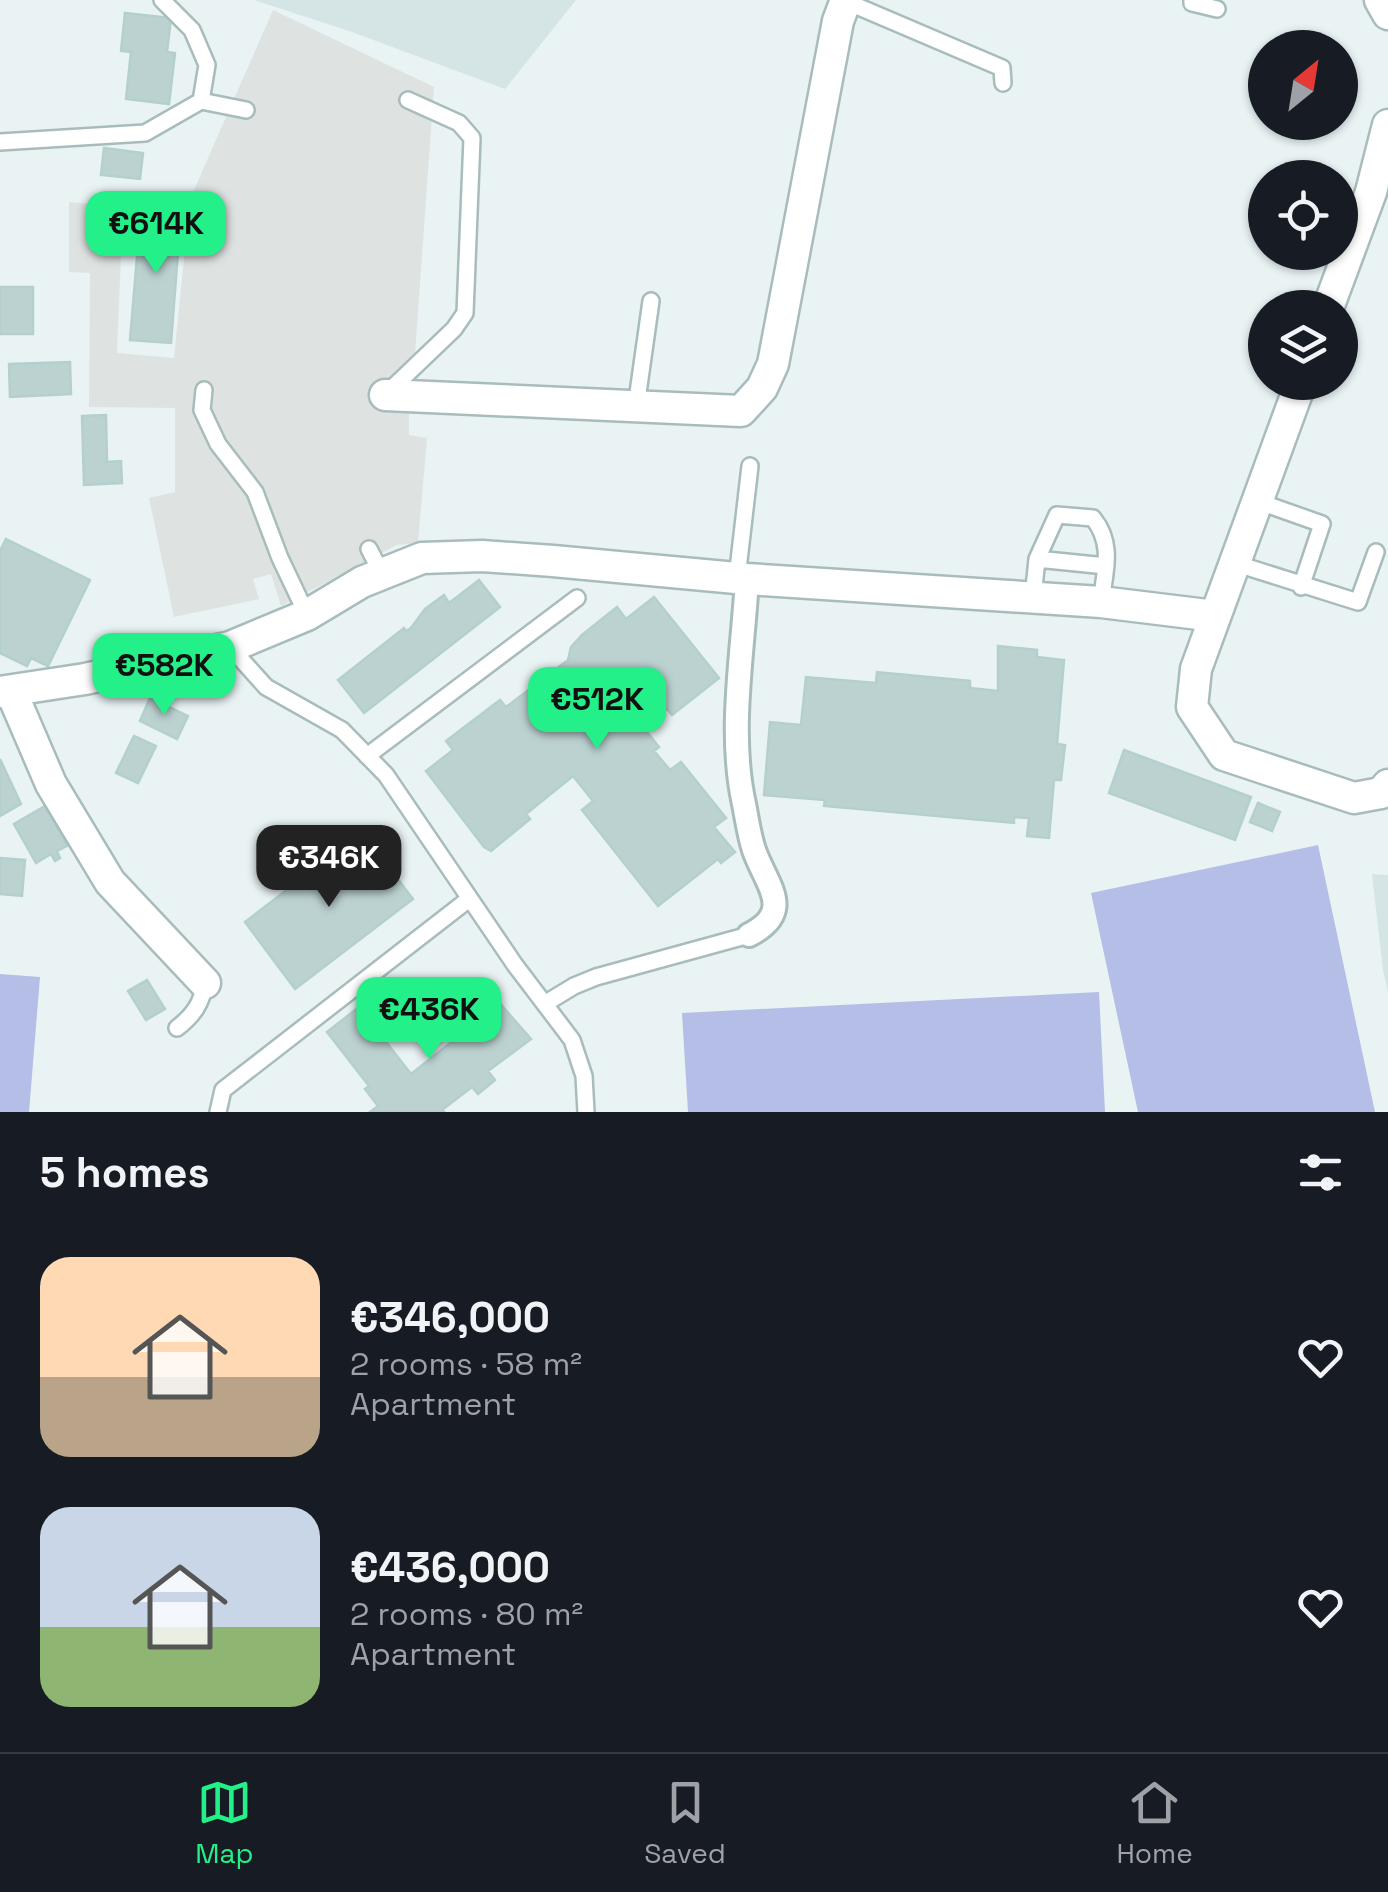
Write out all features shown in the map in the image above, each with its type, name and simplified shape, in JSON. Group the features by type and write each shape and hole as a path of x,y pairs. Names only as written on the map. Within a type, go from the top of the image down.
{"street":[{"path":"384,395 741,411 762,388 774,364 838,21 846,0"},
{"path":"1380,0 1388,14"},
{"path":"1335,290 1370,192 1388,125"},
{"path":"1294,400 1196,669 1192,707 1224,754 1354,798 1381,793 1388,786"},
{"path":"204,983 110,882 51,784 5,691 85,679 230,646 307,615 375,562 422,558 482,556 1101,602 1215,616"},
{"path":"742,578 739,783 754,851 774,892 774,911 764,927 749,935"}],"lane":[{"path":"162,0 192,30 207,65 200,101"},
{"path":"846,0 1002,68 1002,84"},
{"path":"1192,0 1217,10"},
{"path":"384,395 454,329 465,313 472,138 459,122 408,100"},
{"path":"0,142 145,134 200,101 246,110"},
{"path":"636,407 651,301"},
{"path":"204,390 202,410 218,444 255,492 307,615"},
{"path":"742,578 750,466"},
{"path":"1257,501 1322,524 1301,587"},
{"path":"1033,597 1037,559 1057,514 1093,518 1107,535 1101,602"},
{"path":"1234,564 1358,602 1376,552"},
{"path":"1037,559 1106,566"},
{"path":"368,756 577,598"},
{"path":"230,646 266,687 342,730 386,775 572,1040 584,1076 586,1112"},
{"path":"218,1112 223,1090 470,899"},
{"path":"546,1004 596,977 749,935"},
{"path":"177,1028 190,1019 203,998 204,983"}],"shaded area":[{"path":"254,0 576,0 505,89"},
{"path":"273,10 434,87 414,368 409,384 409,435 427,438 418,543 397,545 281,606 271,574 253,579 259,599 174,617 149,498 175,492 175,408 89,407 90,273 69,272 69,202 123,207 117,353 174,358 190,199"},
{"path":"1318,845 1375,1112 1138,1112 1091,893"},
{"path":"1372,874 1388,875 1388,991 1383,971"},
{"path":"0,974 40,977 29,1112 0,1112"},
{"path":"1099,992 1105,1112 688,1112 682,1013"}],"building":[{"path":"125,13 171,18 167,52 175,53 169,104 126,99 131,52 121,51"},
{"path":"104,148 143,153 140,179 101,175"},
{"path":"141,209 181,213 171,343 130,340"},
{"path":"0,287 33,287 33,334 0,334"},
{"path":"70,362 71,394 10,397 9,364"},
{"path":"106,415 107,462 121,461 122,483 84,485 82,416"},
{"path":"6,539 90,580 48,666 31,658 27,666 0,653 0,551"},
{"path":"479,580 500,607 364,713 338,680 404,628 411,628 425,609 444,595 449,603"},
{"path":"654,597 719,678 672,715 667,709 644,728 659,747 654,751 670,770 681,762 726,818 714,827 735,852 721,863 718,859 658,906 582,810 593,801 573,776 526,814 530,819 491,851 426,771 453,750 446,741 500,700 506,707 568,660 571,647 582,635 617,607 626,619"},
{"path":"998,646 1037,650 1037,657 1064,660 1057,744 1065,745 1061,780 1054,780 1049,838 1027,836 1029,818 1014,817 1014,823 824,806 825,800 764,795 770,722 801,725 806,677 876,683 877,672 970,681 970,688 998,691"},
{"path":"150,698 188,716 177,739 140,721"},
{"path":"134,736 156,746 138,783 116,773"},
{"path":"1124,750 1251,797 1235,840 1109,793"},
{"path":"0,759 21,804 0,816"},
{"path":"1258,803 1280,812 1272,831 1250,822"},
{"path":"45,806 67,846 57,851 60,858 55,861 51,854 36,863 14,824"},
{"path":"362,832 413,899 295,989 245,922"},
{"path":"0,858 25,860 22,896 0,894"},
{"path":"147,980 165,1009 146,1020 128,991"},
{"path":"497,1000 531,1039 488,1071 495,1080 478,1094 472,1087 444,1112 370,1112 378,1106 365,1089 369,1086 327,1032 359,1007 411,1074 487,1014 484,1011"}]}
